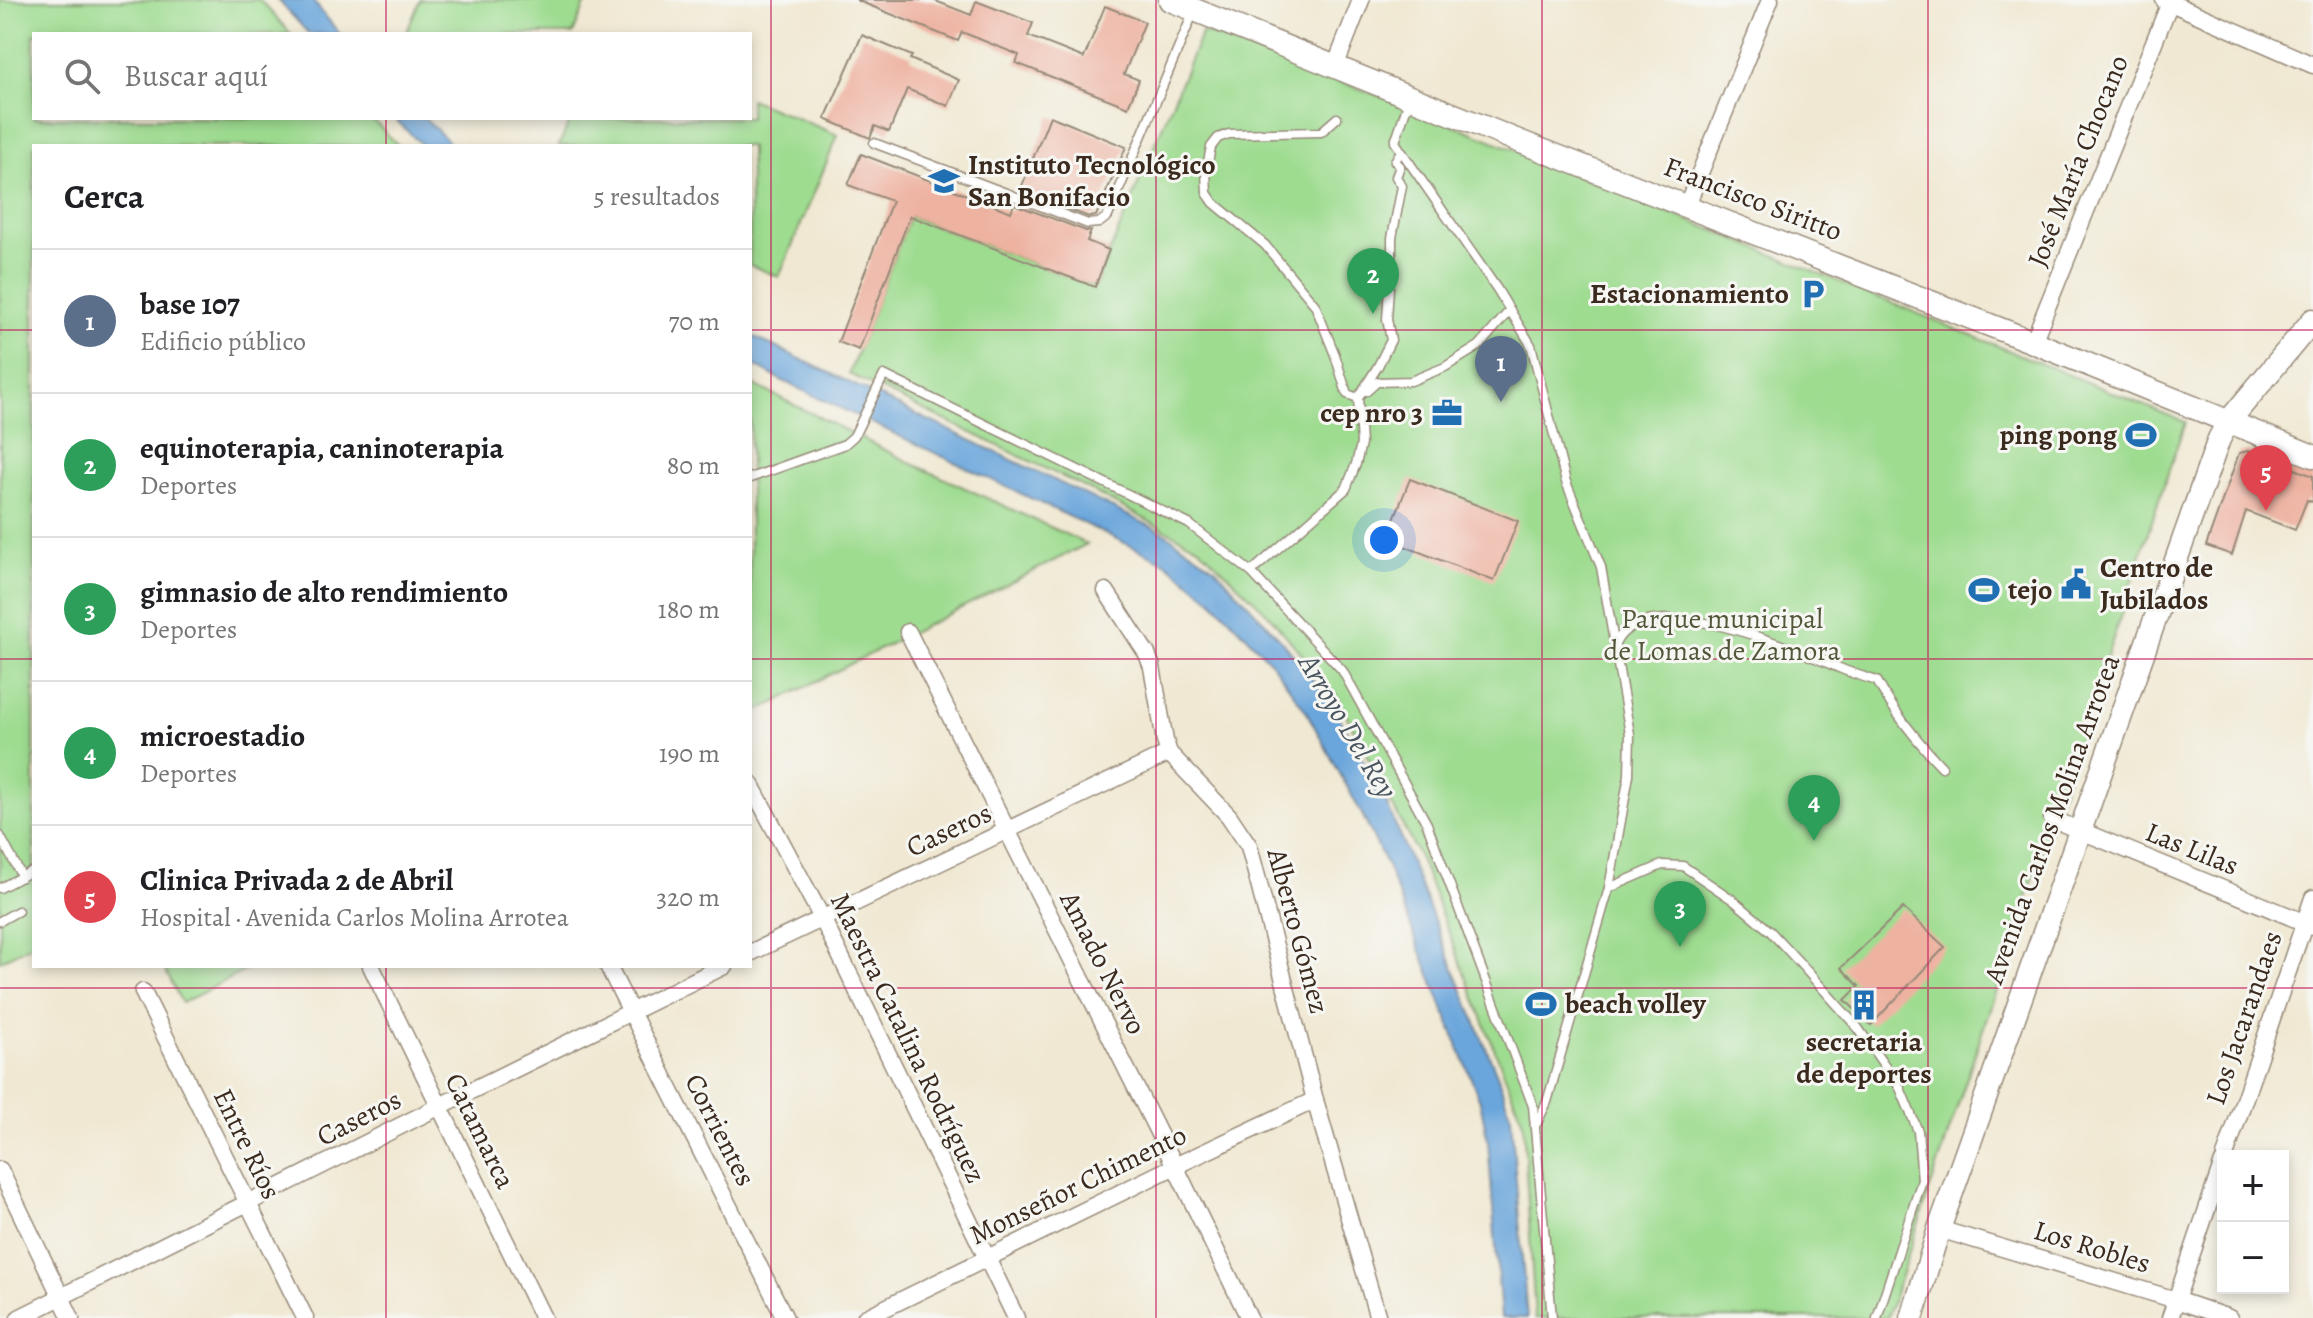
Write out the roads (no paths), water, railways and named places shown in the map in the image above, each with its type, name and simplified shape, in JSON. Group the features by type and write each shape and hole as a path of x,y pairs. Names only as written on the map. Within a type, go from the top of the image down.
{"street":[{"name":"Francisco Siritto","path":"1170,0 2313,456"},
{"path":"1335,67 1361,0"},
{"path":"1687,205 1770,0"},
{"path":"2169,1 2313,65"},
{"name":"José María Chocano","path":"2033,342 2169,1"},
{"name":"Avenida Carlos Molina Arrotea","path":"1912,1318 1939,1229 2219,439 2228,422 2313,320"},
{"path":"1106,591 1147,654 1169,753"},
{"name":"Amado Nervo","path":"908,632 1249,1318"},
{"name":"Caseros","path":"752,952 1169,753"},
{"name":"Alberto Gómez","path":"1169,753 1229,816 1249,846 1315,1100 1378,1318"},
{"name":"Maestra Catalina Rodríguez","path":"752,787 822,918 1016,1318"},
{"name":"Las Lilas","path":"2052,819 2309,924"},
{"name":"Los Jacarandaes","path":"2227,1150 2309,924 2313,898"},
{"name":"Catamarca","path":"372,968 543,1318"},
{"name":"Corrientes","path":"609,968 785,1318"},
{"name":"Caseros","path":"19,1318 720,968"},
{"name":"Entre Ríos","path":"143,992 305,1318"},
{"name":"Monseñor Chimento","path":"865,1318 1315,1100"},
{"path":"0,1170 71,1318"},
{"path":"2170,1318 2217,1180"},
{"name":"Los Robles","path":"1939,1229 2229,1318"}],"lane":[{"path":"874,143 1088,224 1099,223 1108,216 1195,10"},
{"path":"1410,97 1395,142 1531,345 1566,482 1601,567 1630,734 1629,775 1609,888 1547,1102 1536,1124"},
{"path":"1337,118 1321,132 1229,134 1218,138 1211,147 1206,172 1207,193 1214,203 1265,245 1315,305 1347,394 1358,398"},
{"path":"1251,572 1346,489 1356,464 1361,444 1358,398 1391,340 1387,319 1389,287 1386,267 1392,254 1402,186 1396,177 1400,166 1395,161 1401,151"},
{"path":"1358,398 1377,382 1411,381 1445,367 1479,346 1510,310"},
{"path":"752,477 845,444 854,436 884,375 1177,517 1223,548 1251,572 1342,670 1418,805 1446,872 1533,1106 1552,1318"},
{"path":"1615,644 1618,636 1631,625 1662,618 1726,626 1814,657 1877,681 1894,711 1942,767"},
{"path":"0,836 22,877"},
{"path":"1609,888 1662,865 1683,866 1733,900 1770,931 1858,1028 1900,1088 1918,1131 1922,1180 1877,1318"},
{"path":"0,888 32,871"},
{"path":"0,921 18,911"}],"water":[{"path":"278,0 312,0 338,32 307,32"},
{"path":"396,120 427,120 451,144 421,144"},
{"path":"752,336 1163,532 1215,568 1282,641 1330,701 1386,802 1498,1077 1511,1117 1527,1318 1501,1318 1488,1141 1480,1101 1387,866 1306,711 1270,661 1212,600 1165,562 752,364"}],"place":[{"name":"Instituto Tecnológico San Bonifacio","path":"944,181"},
{"name":"Estacionamiento","path":"1813,294"},
{"name":"equinoterapia, caninoterapia","path":"1373,314"},
{"name":"base 107","path":"1501,402"},
{"name":"cep nro 3","path":"1447,413"},
{"name":"ping pong","path":"2141,435"},
{"name":"Clinica Privada 2 de Abril","path":"2266,511"},
{"name":"Centro de Jubilados","path":"2076,584"},
{"name":"tejo","path":"1984,590"},
{"name":"microestadio","path":"1814,841"},
{"name":"gimnasio de alto rendimiento","path":"1680,947"},
{"name":"beach volley","path":"1541,1004"},
{"name":"secretaria de deportes","path":"1864,1005"}],"park label":[{"name":"Parque municipal de Lomas de Zamora","path":"1722,635"}],"water label":[{"name":"Arroyo Del Rey","path":"1348,726"}]}
